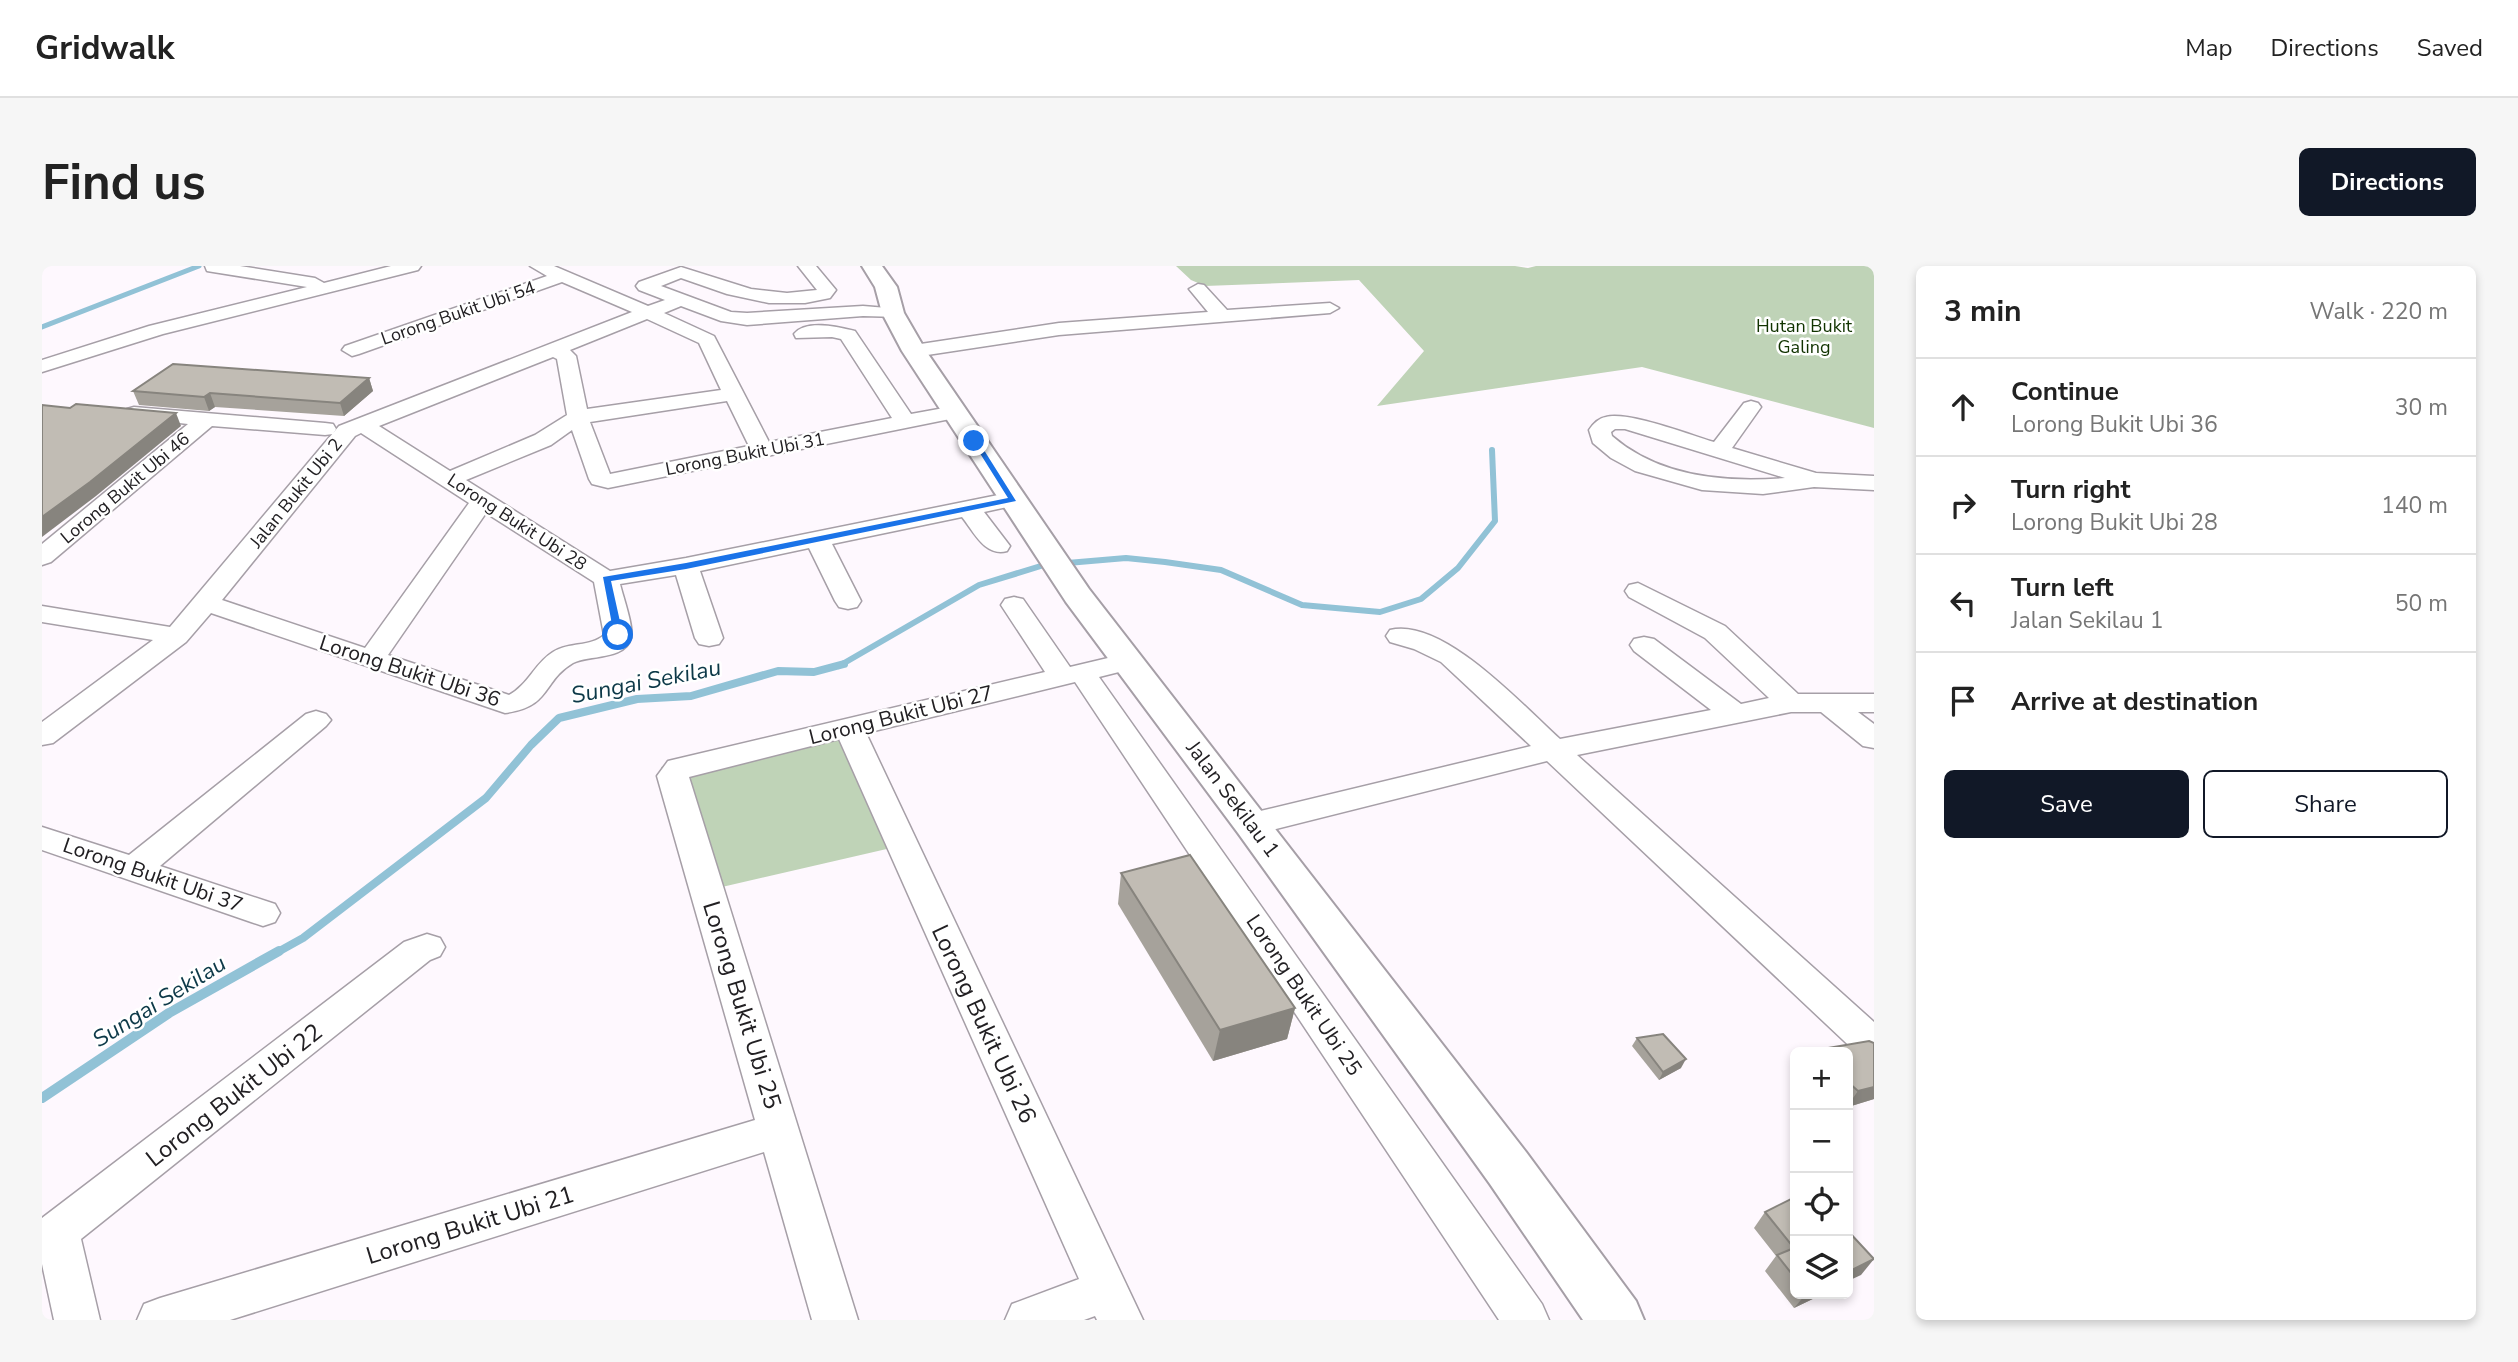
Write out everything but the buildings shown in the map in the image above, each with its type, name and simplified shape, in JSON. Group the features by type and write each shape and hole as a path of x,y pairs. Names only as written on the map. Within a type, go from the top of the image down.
{"street":[{"path":"42,366 181,323 412,266"},
{"path":"539,266 650,312 707,340 832,331 848,335 905,422"},
{"path":"645,286 681,272 730,292 751,297 824,294 827,290 807,266"},
{"name":"Jalan Sekilau 1","path":"872,266 887,287 893,313 914,351 1077,595 1252,824 1508,1168 1616,1320"},
{"path":"213,267 331,286"},
{"name":"Lorong Bukit Ubi 54","path":"352,350 564,276"},
{"path":"623,280 728,317 747,319 863,311 893,313"},
{"path":"1198,289 1222,316"},
{"name":"Jalan Bukit Ubi 2","path":"42,736 176,636 346,431 680,300"},
{"path":"914,351 1014,335 1330,308"},
{"path":"1003,317 1014,335"},
{"path":"707,340 762,451"},
{"path":"554,349 566,356 578,417"},
{"path":"450,479 543,440 578,417 733,394"},
{"path":"1719,451 1751,407"},
{"path":"112,411 325,429"},
{"name":"Lorong Bukit Ubi 31","path":"578,417 600,479 608,481 955,412"},
{"name":"Lorong Bukit Ubi 46","path":"42,557 207,419"},
{"path":"1814,480 1780,488 1740,486 1674,476 1625,460 1601,439 1600,429 1610,422 1627,423 1814,480 1874,483"},
{"name":"Lorong Bukit Ubi 28","path":"361,424 606,579 686,566 1013,499"},
{"path":"371,659 483,500"},
{"path":"968,508 998,546"},
{"path":"817,539 848,601"},
{"path":"686,566 709,638"},
{"name":"Lorong Bukit Ubi 36","path":"206,603 505,704 515,704 526,699 556,661 564,656 600,649 617,640 606,579"},
{"path":"1638,591 1715,632 1791,703"},
{"name":"Lorong Bukit Ubi 25","path":"1014,605 1071,673 1526,1320"},
{"path":"42,614 176,636"},
{"path":"1400,636 1424,643 1451,656 1874,1045"},
{"path":"1644,645 1737,715"},
{"name":"Lorong Bukit Ubi 27","path":"675,772 679,768 1129,661"},
{"path":"1827,702 1874,739"},
{"path":"1252,824 1553,750 1791,703 1874,703"},
{"path":"135,868 316,720"},
{"name":"Lorong Bukit Ubi 26","path":"849,728 1113,1305"},
{"name":"Lorong Bukit Ubi 25","path":"675,772 673,776 835,1320"},
{"name":"Lorong Bukit Ubi 37","path":"42,838 263,913"},
{"name":"Lorong Bukit Ubi 22","path":"50,1239 417,951 427,947"},
{"name":"Lorong Bukit Ubi 21","path":"160,1320 779,1130"},
{"path":"50,1239 77,1320"},
{"path":"1028,1320 1113,1305"}],"green space":[{"name":"Hutan Bukit Galing","path":"1176,266 1874,266 1874,428 1642,367 1377,406 1424,351 1359,280 1205,286 1191,280"},
{"path":"836,724 891,848 696,893 661,767"}],"waterway":[{"path":"42,327 199,266"},
{"name":"Sungai Sekilau","path":"841,665 979,585 1044,565 1126,558 1221,570 1302,605 1380,612 1421,599 1458,568 1495,521 1492,450"},
{"name":"Sungai Sekilau","path":"276,953 303,938 486,798 531,745 559,718 637,699 691,696 778,671 814,672 841,665"},
{"name":"Sungai Sekilau","path":"42,1098 169,1013 279,951"}],"route":[{"path":"618,635 606,579 686,566 1013,499 974,441"}]}
